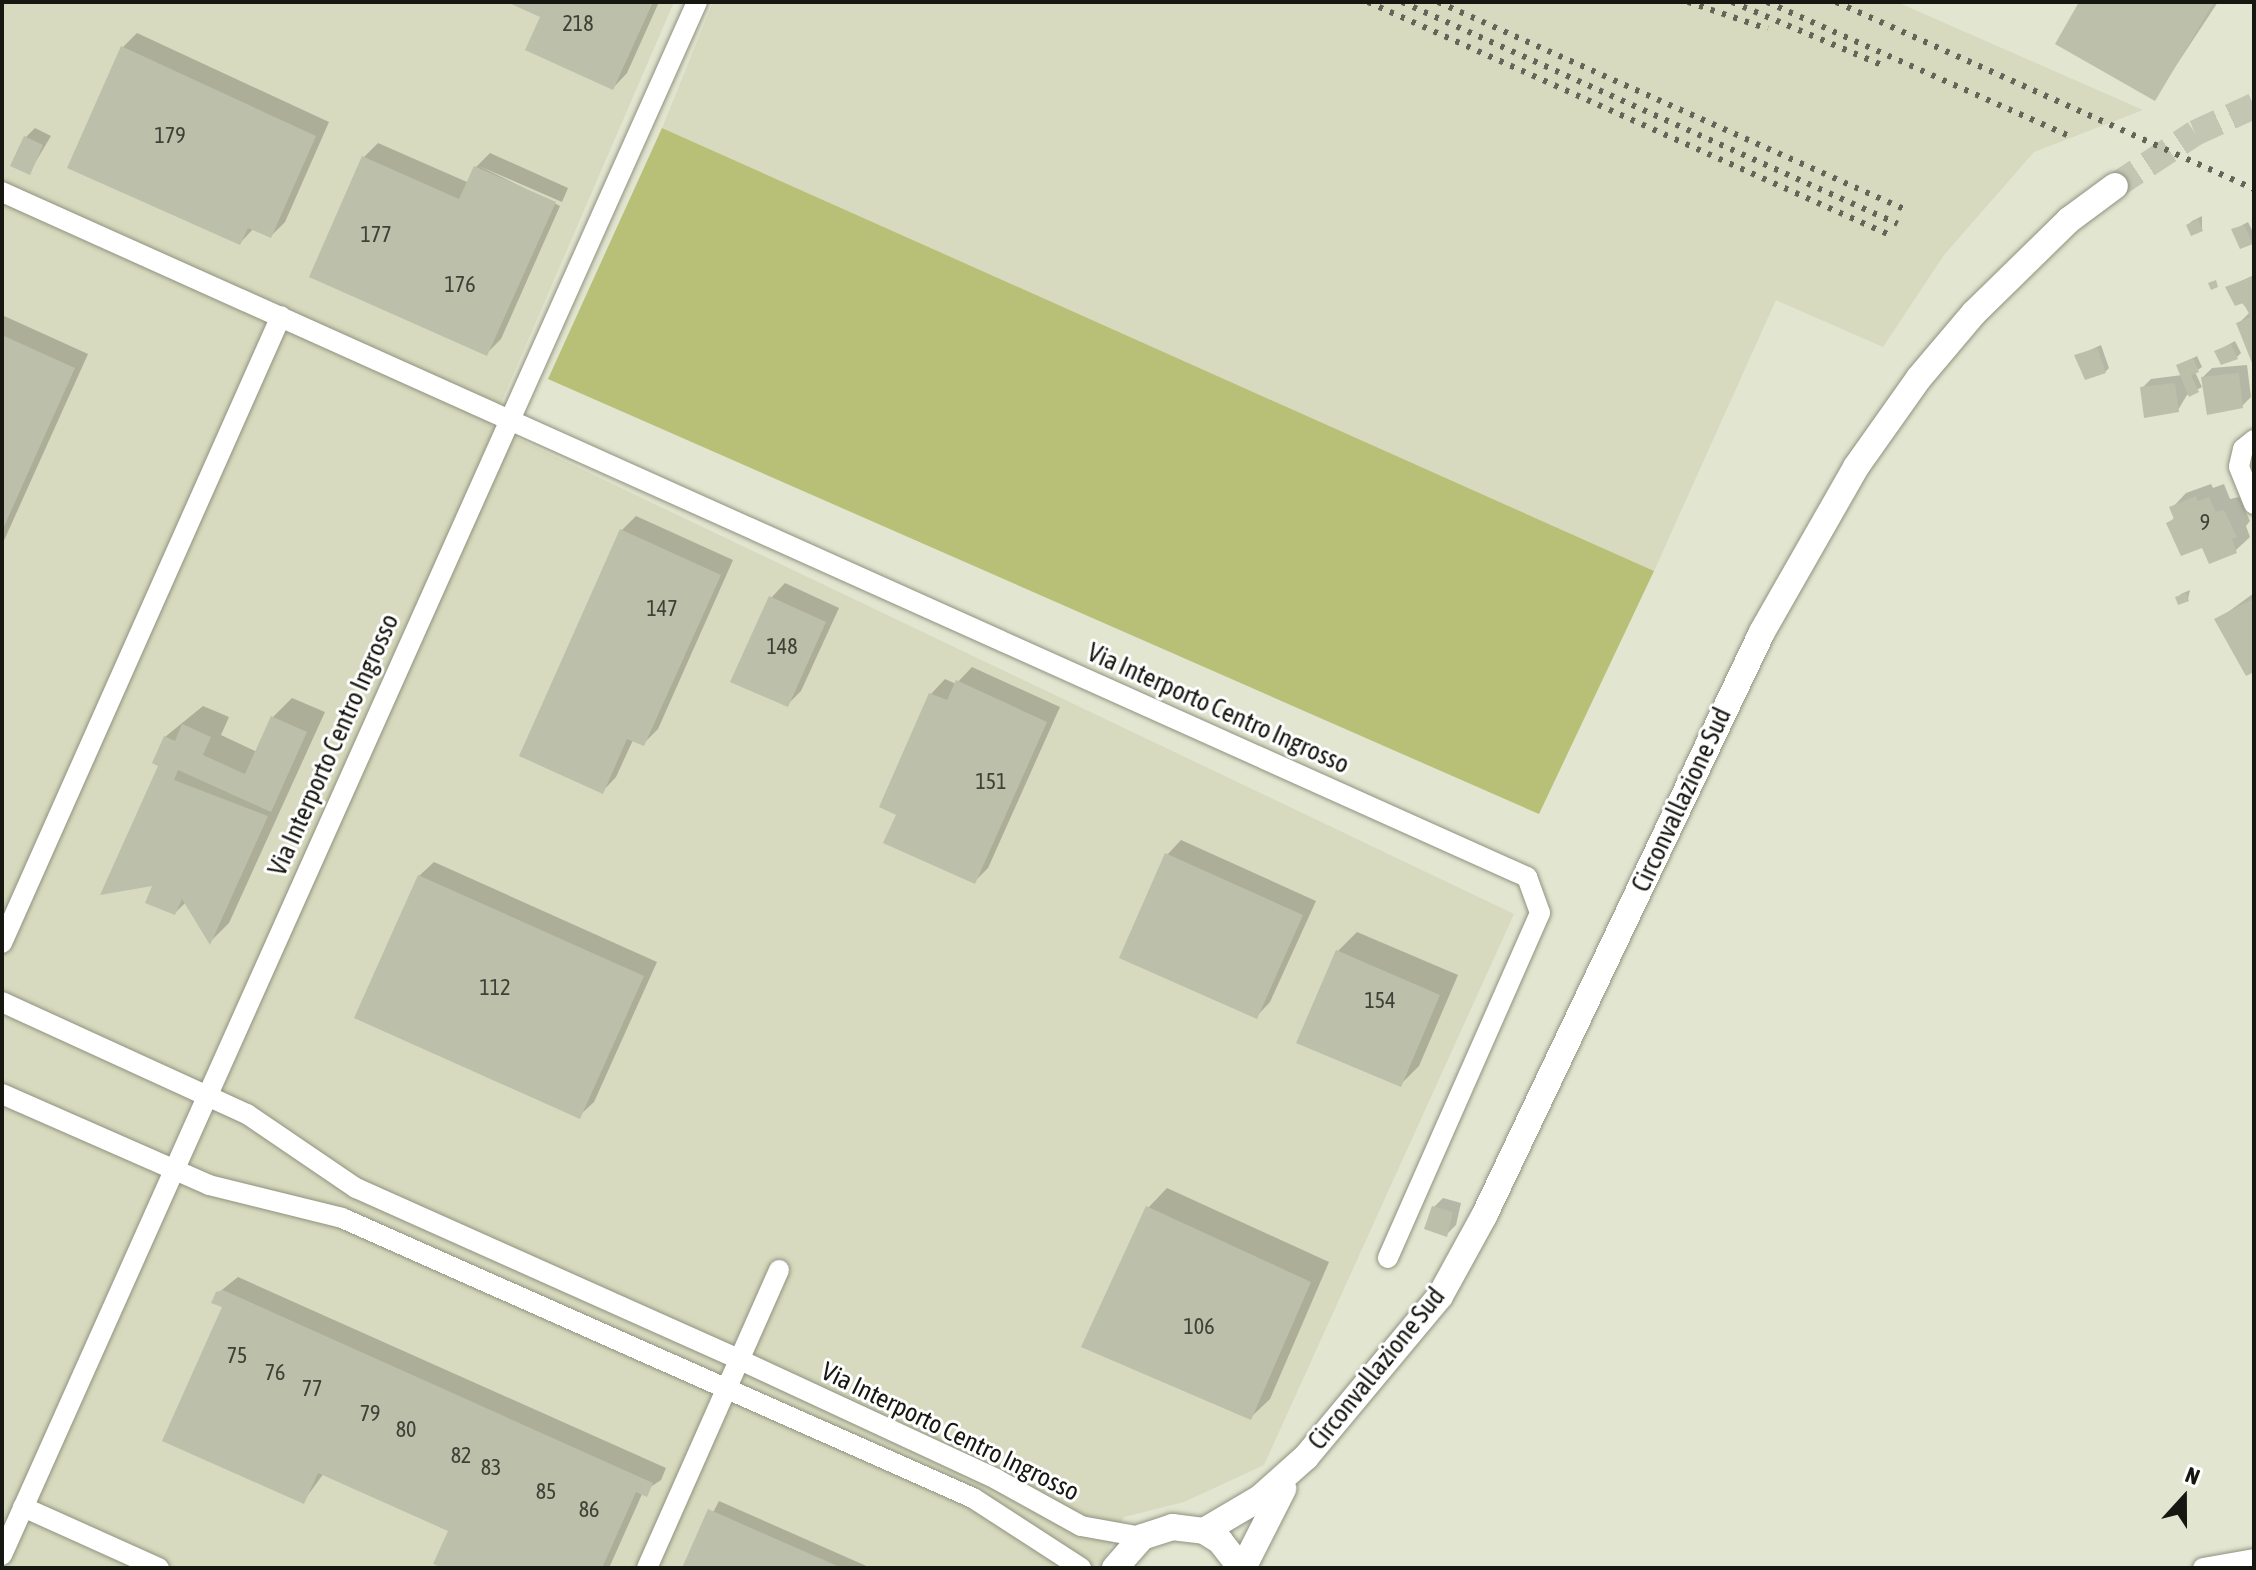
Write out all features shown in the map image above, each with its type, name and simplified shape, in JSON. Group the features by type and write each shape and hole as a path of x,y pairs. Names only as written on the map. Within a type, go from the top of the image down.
{"main road":[{"name":"Circonvallazione Sud","path":"1306,1457 1411,1336 1461,1261 1762,632 1856,467 1919,378 1974,313 2069,220 2115,186"},
{"path":"1204,1531 1260,1498 1306,1457"},
{"path":"1242,1568 1262,1523 1306,1457"},
{"path":"1115,1568 1142,1537 1172,1527 1204,1531 1233,1553 1242,1568"}],"street":[{"name":"Via Interporto Centro Ingrosso","path":"2,1555 697,2"},
{"name":"Via Interporto Centro Ingrosso","path":"2,192 1527,877 1540,913 1388,1258"},
{"path":"2,943 281,316"},
{"path":"2254,440 2243,449 2239,467 2254,504"},
{"name":"Via Interporto Centro Ingrosso","path":"2,1002 247,1114 356,1188 996,1479 1081,1526 1142,1537"},
{"name":"Via Interporto Centro Ingrosso","path":"2,1094 209,1185 342,1218 973,1498 1081,1568"},
{"path":"647,1568 779,1270"},
{"path":"23,1507 159,1568"},
{"path":"2203,1568 2254,1559"}],"shaded area":[{"path":"2,2 674,2 491,426 1514,914 1264,1465 1184,1502 1124,1517 1100,1568 2,1568"},
{"path":"713,2 1897,2 2143,110 2034,152 1944,255 1883,347 1776,300 1654,571 662,128"}],"green space":[{"path":"662,128 1654,571 1539,814 548,379"}],"building":[{"path":"507,2 653,2 613,90 525,50 540,17"},
{"path":"2079,2 2214,2 2155,101 2055,44"},
{"path":"121,46 316,136 271,238 248,228 240,245 67,168"},
{"path":"24,136 43,145 30,175 10,166"},
{"path":"362,156 459,199 474,166 556,202 487,356 309,277"},
{"path":"2198,219 2203,231 2191,236 2186,225"},
{"path":"2244,225 2253,244 2240,249 2231,229"},
{"path":"2254,276 2254,368 2236,323 2251,317 2243,303 2235,306 2225,287"},
{"path":"2216,280 2218,287 2211,290 2208,283"},
{"path":"2,335 75,368 2,531"},
{"path":"2231,344 2238,359 2221,365 2214,351"},
{"path":"2097,348 2106,373 2085,380 2074,355"},
{"path":"2193,358 2199,372 2191,375 2199,392 2189,397 2176,365"},
{"path":"2239,373 2243,408 2207,415 2201,377"},
{"path":"2175,383 2179,412 2144,418 2140,387"},
{"path":"2196,496 2198,501 2209,497 2216,512 2224,510 2237,537 2232,539 2237,553 2209,564 2202,548 2181,556 2166,523 2174,519 2169,507"},
{"path":"620,529 721,575 644,746 627,739 603,794 519,756"},
{"path":"2186,593 2189,601 2178,605 2175,597"},
{"path":"769,596 826,622 788,707 730,682"},
{"path":"2253,599 2254,672 2246,676 2214,619"},
{"path":"956,680 1047,722 975,884 883,843 896,815 879,807 929,693 947,700"},
{"path":"271,716 307,732 271,812 178,770 174,780 268,816 210,945 182,899 175,915 145,903 152,886 100,895 158,766 152,763 164,736 175,741 182,724 211,737 203,755 245,774"},
{"path":"1165,853 1303,915 1257,1019 1119,958"},
{"path":"418,875 644,976 580,1119 354,1018"},
{"path":"1336,950 1440,995 1401,1087 1296,1043"},
{"path":"1146,1206 1311,1282 1251,1420 1081,1347"},
{"path":"1432,1206 1453,1212 1447,1237 1424,1229"},
{"path":"223,1290 653,1483 647,1497 636,1492 602,1568 443,1568 433,1564 448,1531 318,1473 304,1504 162,1441 222,1307 211,1303 216,1292"},
{"path":"708,1509 842,1568 682,1568"}],"tunnel":[{"path":"2115,186 2195,133 2254,106"}],"railway":[{"path":"1368,2 1892,236"},
{"path":"1402,2 1898,224"},
{"path":"1438,2 1904,209"},
{"path":"1688,2 1768,29"},
{"path":"1732,2 1882,65"},
{"path":"1767,2 2069,136"},
{"path":"1836,2 2254,189"}]}
